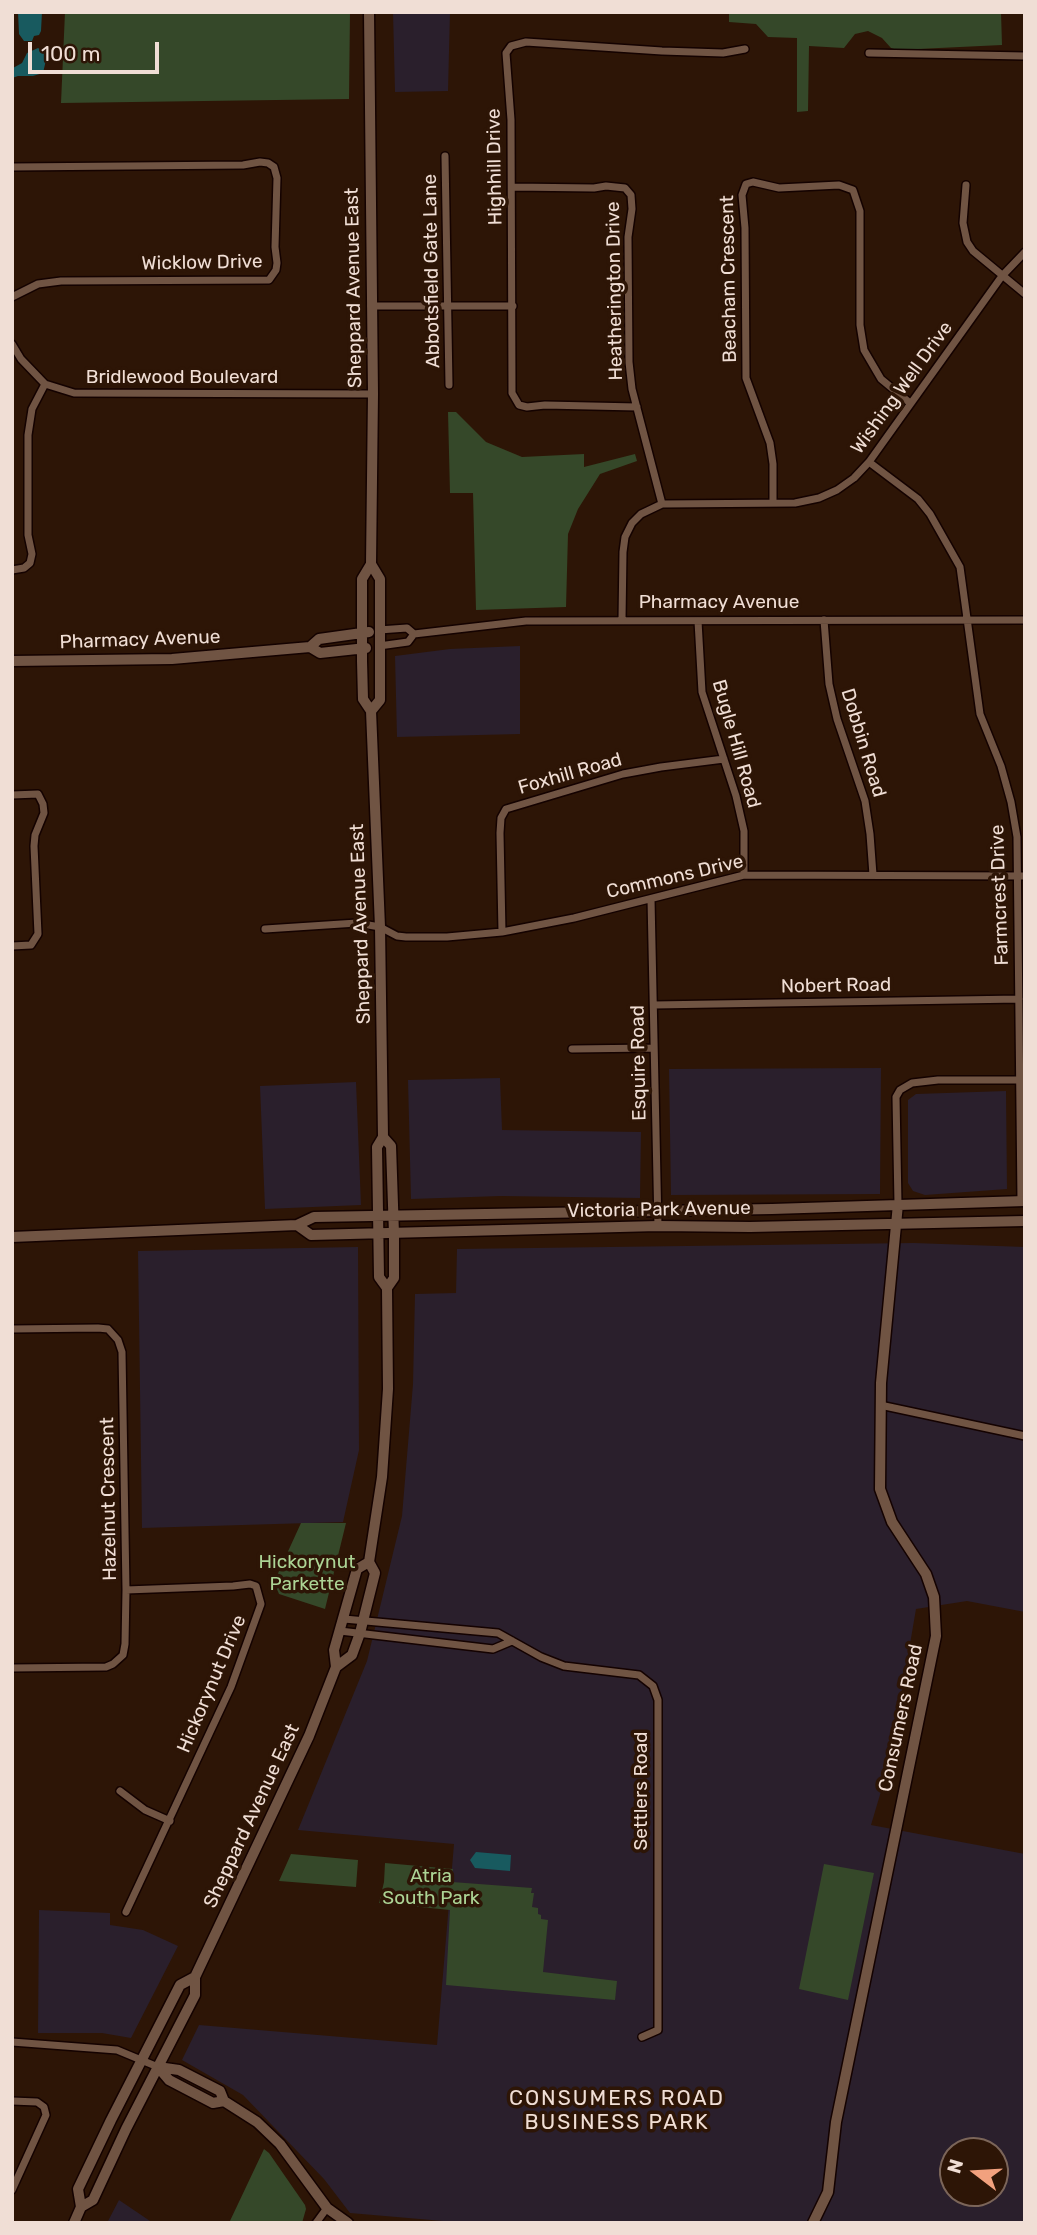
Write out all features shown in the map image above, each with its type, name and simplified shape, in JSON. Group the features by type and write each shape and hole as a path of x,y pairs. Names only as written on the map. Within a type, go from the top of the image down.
{"main road":[{"name":"Sheppard Avenue East","path":"369,12 373,394 371,564 362,579 362,648 363,699 371,711 380,927 383,1137 377,1147 379,1277 387,1288"},
{"name":"Sheppard Avenue East","path":"371,564 380,579 380,700 371,711"},
{"name":"Pharmacy Avenue","path":"310,647 319,639 379,631"},
{"name":"Pharmacy Avenue","path":"12,661 172,659 310,647 320,653 379,646"},
{"name":"Sheppard Avenue East","path":"336,1667 352,1655 364,1620 375,1573 369,1562 382,1477 387,1407 387,1288 394,1278 391,1146 383,1137"},
{"name":"Victoria Park Avenue","path":"12,1237 297,1225 314,1217 772,1209 1023,1201"},
{"name":"Consumers Road","path":"813,2223 828,2192 836,2122 936,1636 934,1597 926,1574 892,1522 880,1489 880,1405 898,1204"},
{"name":"Victoria Park Avenue","path":"297,1225 311,1235 658,1226 750,1227 1025,1221"},
{"name":"Sheppard Avenue East","path":"80,2207 93,2200 195,1995 195,1978 309,1736 336,1667 334,1650 358,1569 369,1562"},
{"name":"Sheppard Avenue East","path":"74,2223 80,2207 78,2189 142,2059 180,1985 195,1978"},
{"path":"158,2067 179,2070 220,2091 224,2101 257,2122 280,2144 327,2208 348,2223"}],"street":[{"name":"Highhill Drive","path":"637,407 527,407 519,405 512,393 511,120 506,53 511,46 526,42 662,51 723,52 745,49"},
{"path":"869,53 1025,56"},
{"name":"Abbotsfield Gate Lane","path":"445,156 449,385"},
{"name":"Wicklow Drive","path":"12,167 268,163 274,167 277,178 277,263 269,280 61,281 38,284 12,297"},
{"name":"Beacham Crescent","path":"773,503 770,443 746,378 745,228 742,195 746,184 753,182 779,188 839,185 853,190 860,211 860,325 864,350 881,379 910,403"},
{"path":"966,184 963,223 967,242 973,251 1025,294"},
{"name":"Heatherington Drive","path":"512,187 606,186 625,188 631,195 628,237 629,362 637,407 662,504"},
{"name":"Wishing Well Drive","path":"662,504 795,503 819,498 837,490 854,478 869,462 1002,276 1025,252"},
{"path":"371,306 513,306"},
{"path":"12,345 21,359 45,384 32,409 28,435 28,535 32,554 30,563 24,568 12,570"},
{"name":"Bridlewood Boulevard","path":"45,384 87,394 373,394"},
{"name":"Farmcrest Drive","path":"869,462 912,493 930,514 960,567 980,714 1001,766 1011,802 1022,876 1019,999 1023,1201"},
{"path":"622,620 625,537 632,523 641,514 662,504"},
{"name":"Pharmacy Avenue","path":"379,646 408,642 414,635 526,621 1025,620"},
{"name":"Bugle Hill Road","path":"698,621 702,692 736,796 744,831 744,874"},
{"name":"Dobbin Road","path":"824,621 829,684 837,719 865,801 873,875"},
{"name":"Pharmacy Avenue","path":"379,631 407,628 414,635"},
{"name":"Foxhill Road","path":"502,932 500,833 501,818 506,809 623,774 661,766 724,759"},
{"path":"12,795 38,794 44,813 35,835 34,846 38,934 31,945 12,946"},
{"name":"Commons Drive","path":"265,929 358,923 380,927 397,936 406,937 447,937 502,932 574,918 744,874 1022,876"},
{"name":"Esquire Road","path":"651,899 658,1226"},
{"name":"Nobert Road","path":"654,1005 1019,999"},
{"path":"572,1049 653,1048"},
{"path":"898,1204 896,1097 900,1090 912,1083 938,1080 1022,1080"},
{"name":"Hazelnut Crescent","path":"12,1329 98,1328 107,1329 118,1340 122,1352 126,1590 125,1644 123,1654 113,1664 95,1668 12,1668"},
{"path":"880,1405 1025,1436"},
{"name":"Hickorynut Drive","path":"126,1590 233,1587 250,1584 256,1586 261,1597 261,1611 231,1687 126,1912"},
{"name":"Settlers Road","path":"344,1619 498,1633 564,1666 639,1675 653,1686 658,1700 658,2030 642,2037"},
{"path":"340,1631 493,1649 512,1641"},
{"path":"120,1791 145,1810 170,1821"},
{"path":"12,2042 117,2050 158,2067"},
{"path":"12,2101 37,2102 44,2107 46,2115 12,2190"},
{"path":"316,2223 327,2208"}],"shaded area":[{"path":"393,12 450,12 448,91 395,92"},
{"path":"520,646 520,734 397,737 395,656 450,649"},
{"path":"881,1068 880,1194 671,1195 669,1069"},
{"path":"500,1078 502,1130 641,1132 640,1198 501,1196 411,1199 408,1080"},
{"path":"356,1082 361,1205 265,1209 260,1086"},
{"path":"1006,1091 1007,1189 925,1195 913,1191 908,1183 908,1100 916,1094"},
{"path":"914,1243 1025,1247 1025,1612 967,1601 916,1609 890,1761 871,1825 1025,1854 1025,2223 466,2223 350,2213 324,2179 243,2095 182,2060 199,2025 437,2045 454,1844 298,1830 367,1661 402,1516 413,1384 415,1294 456,1293 457,1249"},
{"path":"358,1247 359,1450 343,1522 142,1528 138,1251"},
{"path":"39,1910 110,1913 110,1925 143,1930 178,1946 131,2038 102,2033 38,2033"},
{"path":"119,2200 153,2223 107,2223"}],"green space":[{"path":"65,12 350,12 349,99 61,103"},
{"path":"729,12 1001,12 1002,45 897,50 868,31 855,34 844,48 809,46 808,111 797,112 797,38 768,37 756,24 729,22"},
{"path":"448,412 456,412 486,442 522,457 584,454 584,467 635,454 637,461 600,474 578,509 568,534 566,607 476,610 473,493 450,493"},
{"name":"Hickorynut Parkette","path":"301,1523 346,1523 325,1609 279,1594 274,1582"},
{"path":"291,1854 358,1860 356,1887 279,1881"},
{"name":"Atria South Park","path":"385,1863 453,1869 452,1882 532,1888 532,1907 538,1908 541,1919 548,1920 543,1972 617,1981 615,2000 446,1985 450,1910 379,1903"},
{"path":"824,1864 874,1873 848,2000 799,1989"},
{"path":"264,2149 305,2205 302,2223 229,2223"}],"water":[{"path":"18,12 42,12 41,31 32,41 24,41 19,34"},
{"path":"38,48 43,51 46,60 43,73 12,78 13,68 22,63 27,53"},
{"path":"476,1852 511,1855 510,1871 475,1868 470,1860"}],"district":[{"name":"CONSUMERS ROAD BUSINESS PARK","path":"617,2111"}]}
